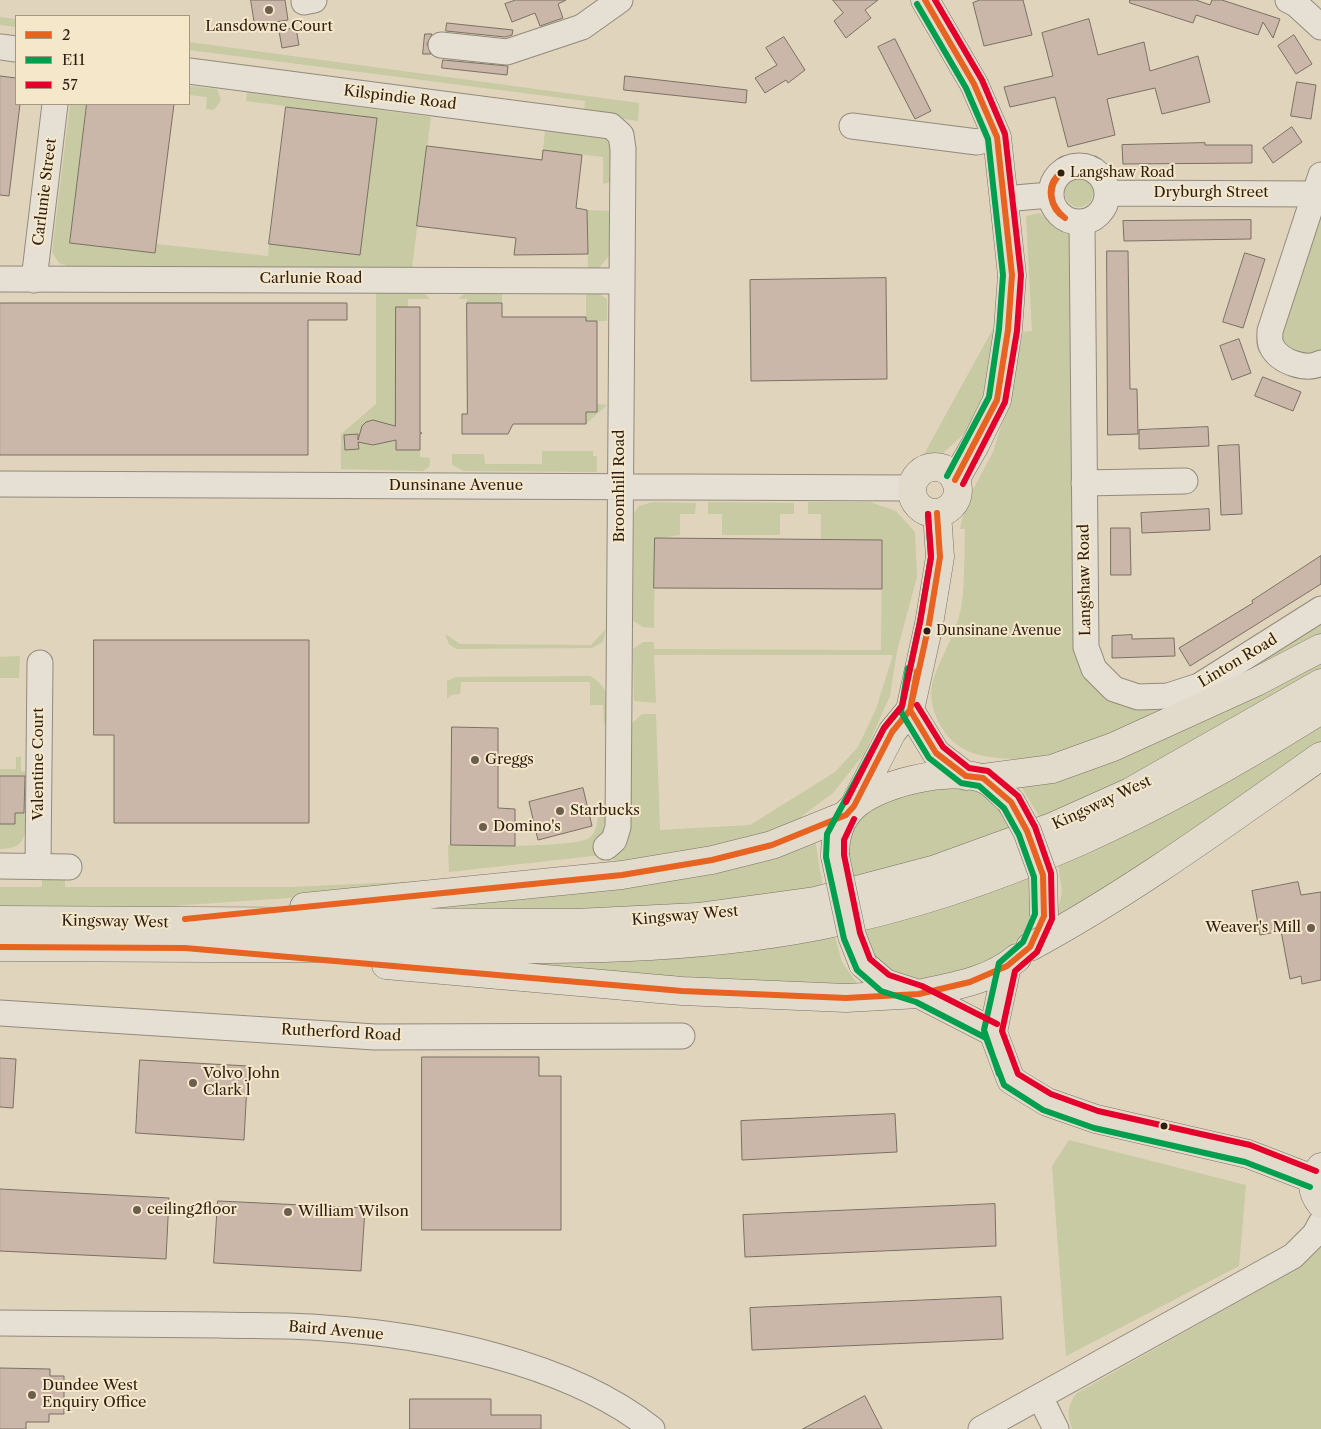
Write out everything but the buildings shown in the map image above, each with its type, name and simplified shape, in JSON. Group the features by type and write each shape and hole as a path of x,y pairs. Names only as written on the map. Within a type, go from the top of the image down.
{"main road":[{"path":"925,0 974,84 997,138 1012,275 1008,330 997,400 955,480 957,494 955,501 950,507 937,513 922,509 913,496 912,488 918,475 930,468 944,470 955,480"},
{"path":"937,513 940,557 910,710 892,732 835,838 835,856 852,936 863,964 884,982 919,994 994,1032"},
{"path":"156,922 622,875 712,860 772,844 850,810 879,792 906,782 935,776 974,777 1052,769 1113,746 1256,682 1321,648"},
{"name":"Kingsway West","path":"0,920 576,923 698,918 816,901 936,869 1052,828 1130,792 1321,683"},
{"path":"910,710 936,753 1011,802 1027,831 1043,875 1044,916 1030,947"},
{"name":"Kingsway West","path":"0,947 562,950 699,943 818,926 944,894 1059,852 1154,807 1271,741 1321,710"},
{"path":"185,948 682,990 846,998 919,994 970,982 1007,966 1030,947 1077,921 1230,820 1321,756"},
{"path":"1007,966 994,1032 1011,1080 1047,1102 1096,1119 1248,1154 1318,1183"}],"street":[{"path":"441,45 507,52 582,27 620,0"},
{"path":"1288,0 1296,4 1321,27"},
{"path":"0,47 15,49"},
{"name":"Kilspindie Road","path":"190,71 611,126"},
{"name":"Carlunie Street","path":"34,280 56,105"},
{"name":"Broomhill Road","path":"606,847 614,840 618,827 621,281 624,149 621,135 611,126"},
{"path":"852,126 977,142 997,138"},
{"path":"1076,166 1085,166 1101,176 1108,193 1107,202 1098,216 1082,223 1064,219 1057,213 1050,195 1055,180 1060,173 1076,166"},
{"name":"Dryburgh Street","path":"1108,193 1318,189 1270,331 1270,345 1279,356 1305,367 1321,363"},
{"path":"1004,198 1050,195"},
{"name":"Langshaw Road","path":"1082,223 1086,647"},
{"name":"Carlunie Road","path":"0,279 621,281"},
{"path":"1084,484 1185,480"},
{"name":"Dunsinane Avenue","path":"0,484 912,488"},
{"name":"Linton Road","path":"1086,647 1094,670 1114,689 1138,697 1168,696 1199,686 1321,609"},
{"name":"Valentine Court","path":"38,866 40,663"},
{"path":"0,866 69,867"},
{"name":"Rutherford Road","path":"0,1013 375,1037 682,1036"},
{"path":"982,1429 1293,1256 1315,1234 1321,1223"},
{"name":"Baird Avenue","path":"0,1323 325,1328 421,1340 509,1360 586,1387 633,1414 652,1429"},
{"path":"1040,1397 1056,1429"}],"green space":[{"path":"0,17 15,19 15,27 0,25"},
{"path":"190,42 639,103 638,121 584,113 585,101 190,50"},
{"path":"190,86 217,89 221,100 214,110 206,109 207,97 190,95"},
{"path":"247,92 431,117 412,268 70,267 59,263 52,252 70,105 87,105 70,242 155,253 156,244 268,256 269,244 377,118 246,101"},
{"path":"545,131 608,139 611,158 611,182 603,184 603,157 543,150"},
{"path":"1079,179 1089,183 1093,193 1089,203 1079,207 1069,203 1065,193 1069,183"},
{"path":"587,210 610,211 609,256 599,268 588,270"},
{"path":"1040,213 1056,229 1074,237 1077,648 1137,704 1321,618 1321,635 1220,691 1065,757 1020,767 1017,759 978,755 958,745 941,727 935,714 931,693 933,680 960,613 964,575 965,529 960,529 967,501 993,452 1012,391 1023,332 1032,331 1026,216"},
{"path":"1321,215 1321,354 1302,359 1279,344 1310,224"},
{"path":"586,292 596,292 607,299 607,321 586,321"},
{"path":"376,293 424,293 430,299 408,299 408,307 396,307 396,450 420,450 420,457 430,458 430,466 423,471 341,469 341,434 376,404"},
{"path":"464,294 502,294 502,303 467,303 467,299 458,299"},
{"path":"1000,316 985,396 967,431 942,454 923,456"},
{"path":"597,404 607,405 586,424 586,412 597,412"},
{"path":"542,451 593,451 593,456 597,456 597,472 464,471 452,465 452,454 484,454 485,464 542,464"},
{"path":"653,502 696,503 695,514 680,514 680,535 655,539 654,628 643,627 633,621 634,513 639,506"},
{"path":"708,502 794,503 794,514 780,514 780,535 722,535 722,514 708,514"},
{"path":"808,502 870,502 896,511 915,532 917,577 897,651 890,696 864,754 833,793 802,816 801,824 757,841 463,886 84,912 0,911 0,887 42,887 42,875 65,875 65,887 292,887 463,879 614,861 612,850 629,726 642,714 656,714 660,830 750,825 835,772 858,747 876,709 893,655 654,655 656,703 634,701 633,649 643,642 654,642 654,649 881,650 882,540 821,539 821,514 808,514"},
{"path":"606,629 603,642 592,648 456,649 449,644 445,634 460,644 591,645"},
{"path":"20,656 19,678 0,678 0,657"},
{"path":"1321,659 1321,668 1231,724 1043,823 1020,785"},
{"path":"590,676 602,686 608,698 608,711 604,726 603,705 590,705 590,682 461,682 460,694 451,695 447,699 447,681 456,677"},
{"path":"1321,721 1321,745 1055,923 1062,892 1058,864"},
{"path":"16,757 21,757 21,771 26,772 26,776 0,776 0,769 16,769"},
{"path":"938,786 966,789 985,795 999,808 1014,832 852,882 846,838 861,815 886,798"},
{"path":"15,813 26,813 26,828 23,839 15,846 0,849 0,824 15,824"},
{"path":"598,817 605,817 601,840 602,855 449,872 448,845 522,846 580,841 589,838 593,834 597,826"},
{"path":"815,839 823,888 697,909 416,914 416,906"},
{"path":"1031,876 1034,899 1029,927 1006,952 967,971 917,980 886,973 869,950 863,926"},
{"path":"834,933 842,962 861,989 517,969 517,960"},
{"path":"1069,1140 1246,1185 1239,1266 1066,1356 1052,1166"},
{"path":"1321,1244 1321,1429 1072,1429 1069,1410 1071,1402 1077,1393 1282,1277"}],"transit line":[{"name":"2","path":"925,0 974,84 997,137 1012,275 1008,330 997,400 955,480"},
{"name":"57","path":"935,0 982,80 1005,134 1021,275 1017,331 1005,402 963,484"},
{"name":"E11","path":"917,4 966,88 988,139 1003,275 999,329 989,397 947,476"},
{"name":"2","path":"1061,173 1053,185 1052,197 1056,208 1065,218"},
{"name":"2","path":"1061,173 1052,184 1051,197 1056,209 1065,218"},
{"name":"2","path":"0,947 185,948 682,991 846,998 919,994 970,982 1007,966 1030,947 1044,916 1043,875 1027,831 1011,802 983,778 966,776 936,753 910,710 929,624 940,557 937,513"},
{"name":"E11","path":"928,514 931,557 920,622 902,706 884,728 827,834 826,857 844,939 857,970 881,991 916,1002 986,1038 1004,1085 1043,1110 1094,1128 1245,1162 1310,1187"},
{"name":"57","path":"846,802 884,728 902,706 920,622 931,557 928,514"},
{"name":"E11","path":"908,668 901,712 929,758 961,783 979,786 1004,808 1019,835 1034,877 1035,914 1023,942 999,963 984,1030 999,1074"},
{"name":"2","path":"185,919 622,875 712,860 772,845 846,815 854,806 892,732 910,710 917,671"},
{"name":"57","path":"917,705 943,747 969,768 988,771 1018,796 1035,827 1051,873 1052,919 1037,952 1015,971 1002,1031 1018,1074 1051,1094 1098,1111 1250,1145 1316,1171"},
{"name":"57","path":"854,819 844,840 844,855 860,933 870,959 889,975 922,986 997,1024"}],"place":[{"name":"Lansdowne Court","path":"269,10"},
{"name":"Langshaw Road","path":"1061,173"},
{"name":"Dunsinane Avenue","path":"927,631"},
{"name":"Greggs","path":"475,760"},
{"name":"Starbucks","path":"560,811"},
{"name":"Domino's","path":"483,827"},
{"name":"Weaver's Mill","path":"1311,928"},
{"name":"Volvo John Clark l","path":"193,1083"},
{"name":"ceiling2floor","path":"137,1210"},
{"name":"William Wilson","path":"288,1212"},
{"name":"Dundee West Enquiry Office","path":"32,1395"}]}
